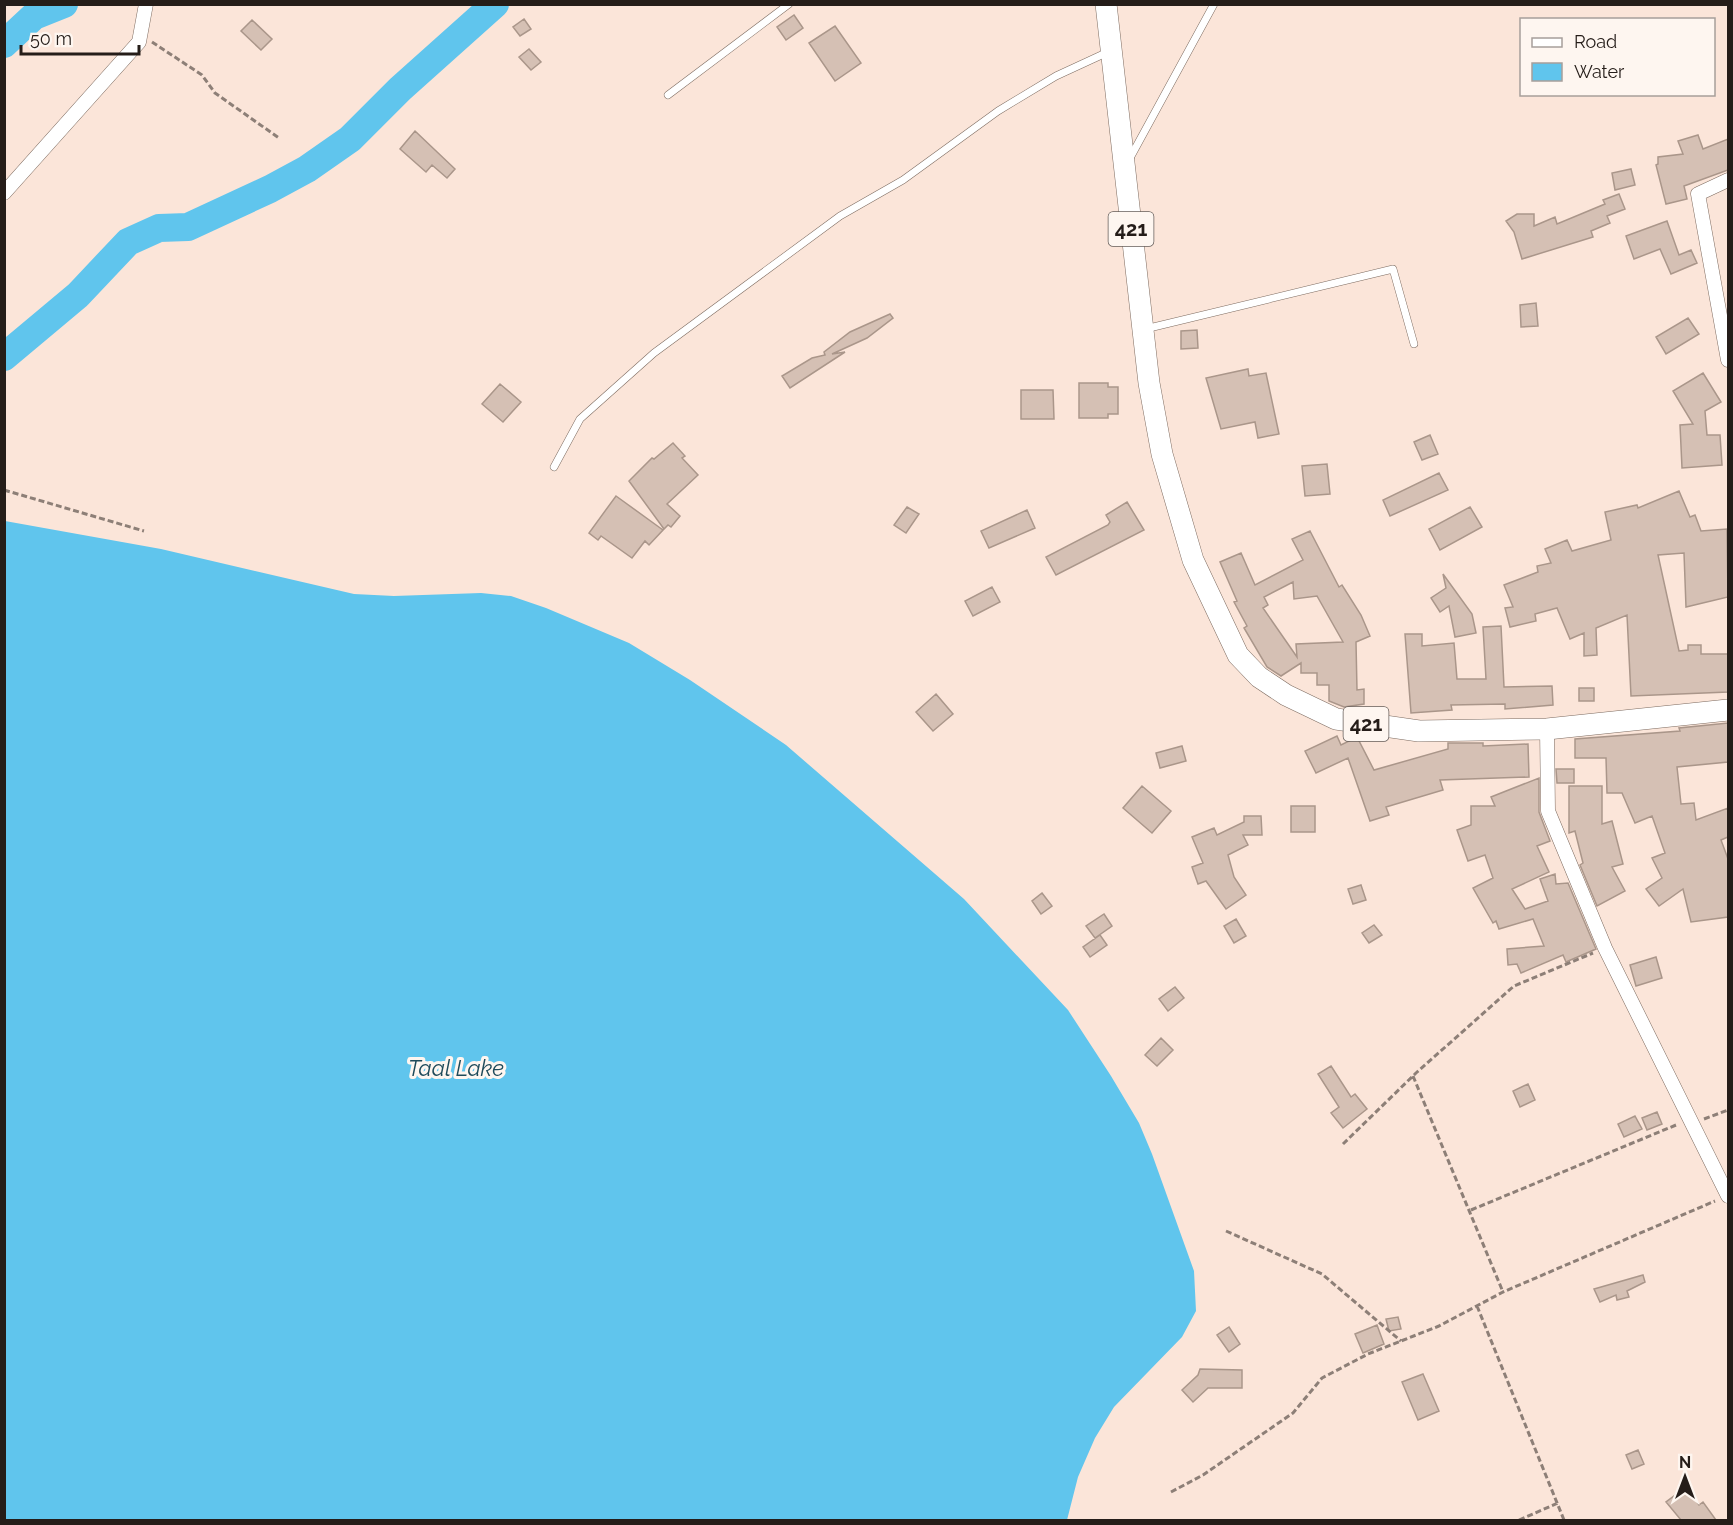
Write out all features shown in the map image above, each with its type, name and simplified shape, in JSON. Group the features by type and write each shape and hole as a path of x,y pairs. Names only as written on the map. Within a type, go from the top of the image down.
{"main road":[{"name":"421","path":"1109,6 1111,51 1142,329 1162,454 1193,560 1238,655 1259,677 1286,695 1335,719 1419,731 1547,729 1728,710"}],"street":[{"path":"4,193 139,42 146,4"},
{"path":"1728,180 1698,194 1728,360"},
{"path":"1547,729 1548,812 1605,948 1728,1196"}],"lane":[{"path":"668,95 789,4"},
{"path":"1124,168 1214,4"},
{"path":"554,467 580,419 654,353 840,216 903,180 998,111 1056,76 1111,51"},
{"path":"1142,329 1393,269 1414,344"}],"path":[{"path":"141,34 202,75 215,93 279,138"},
{"path":"4,490 144,531"},
{"path":"1343,1144 1413,1076 1514,986 1605,948"},
{"path":"1413,1076 1471,1210 1503,1292"},
{"path":"1471,1210 1690,1121 1728,1110"},
{"path":"1171,1492 1203,1475 1293,1413 1322,1377 1503,1292 1728,1196"},
{"path":"1226,1231 1322,1274 1401,1341"},
{"path":"1477,1306 1564,1521"},
{"path":"1519,1521 1558,1503"}],"water":[{"name":"Taal Lake","path":"5,521 161,549 354,594 394,596 481,593 511,596 546,608 629,643 690,680 786,745 964,899 1068,1010 1111,1076 1139,1123 1194,1271 1196,1311 1182,1337 1114,1407 1095,1438 1078,1477 1067,1520 5,1520"}],"building":[{"path":"794,15 803,28 786,40 777,27"},
{"path":"524,19 531,29 520,36 513,27"},
{"path":"252,20 272,39 261,50 241,31"},
{"path":"835,26 861,63 835,81 809,43"},
{"path":"529,49 541,62 531,70 519,57"},
{"path":"415,131 455,169 447,178 432,165 426,172 400,149"},
{"path":"1698,135 1703,149 1728,139 1728,170 1684,186 1687,199 1666,204 1656,165 1658,157 1683,154 1678,141"},
{"path":"1631,169 1635,185 1615,190 1612,173"},
{"path":"1619,194 1625,209 1607,216 1610,223 1591,231 1593,237 1522,259 1514,232 1506,221 1517,214 1534,214 1534,226 1555,217 1557,224 1605,204 1603,200"},
{"path":"1667,221 1679,255 1691,250 1697,263 1671,274 1660,249 1634,259 1626,236"},
{"path":"1536,303 1538,326 1521,327 1520,305"},
{"path":"890,314 893,318 867,338 832,354 845,352 790,388 782,376 812,358 825,355 824,352 850,332"},
{"path":"1688,318 1699,334 1666,354 1656,337"},
{"path":"1197,330 1198,348 1181,349 1181,331"},
{"path":"1248,369 1249,376 1266,373 1279,434 1258,438 1255,422 1221,429 1206,378"},
{"path":"1703,373 1721,402 1705,411 1707,435 1720,435 1722,465 1682,468 1680,425 1693,424 1673,391"},
{"path":"1079,383 1108,383 1108,387 1118,387 1118,414 1108,414 1108,418 1079,418"},
{"path":"500,384 521,402 503,422 482,404"},
{"path":"1021,390 1053,390 1054,419 1021,419"},
{"path":"1430,435 1438,454 1422,460 1414,442"},
{"path":"673,443 685,456 682,458 698,475 667,504 680,516 671,527 668,525 664,529 629,481 652,458 654,459"},
{"path":"1327,464 1330,494 1305,496 1302,466"},
{"path":"1439,473 1448,490 1390,516 1383,500"},
{"path":"1679,491 1690,517 1695,515 1701,531 1727,529 1728,597 1686,607 1684,553 1658,555 1679,651 1688,650 1688,645 1701,645 1701,654 1728,654 1728,692 1631,696 1627,615 1596,628 1597,655 1584,656 1584,633 1570,639 1557,608 1535,614 1536,621 1510,627 1505,608 1513,607 1504,585 1538,572 1537,566 1551,563 1545,549 1567,540 1572,551 1611,540 1605,512 1637,505 1638,508"},
{"path":"616,496 663,530 649,545 645,541 632,558 601,536 598,540 589,533"},
{"path":"1127,502 1144,530 1056,575 1046,557 1108,525 1110,522 1106,515"},
{"path":"907,507 919,514 906,533 894,525"},
{"path":"1470,507 1482,527 1440,550 1429,529"},
{"path":"1027,510 1035,528 989,548 981,531"},
{"path":"1310,531 1339,587 1342,585 1361,615 1370,636 1356,642 1357,690 1364,689 1364,704 1344,707 1329,701 1329,685 1317,685 1317,673 1301,673 1301,663 1281,676 1267,667 1244,628 1247,626 1234,602 1237,601 1220,562 1241,553 1255,585 1303,560 1292,539","holes":["1293,582 1294,599 1317,596 1343,642 1296,644 1297,657 1263,608 1268,605 1264,597"]},
{"path":"1443,574 1472,614 1476,633 1455,637 1449,606 1440,612 1431,598 1446,588"},
{"path":"992,587 1000,602 973,616 965,601"},
{"path":"1501,626 1504,687 1552,686 1553,705 1505,709 1505,704 1451,705 1452,710 1411,713 1405,634 1422,634 1422,646 1454,643 1457,679 1486,679 1483,627"},
{"path":"1579,688 1594,688 1594,701 1579,701"},
{"path":"936,694 953,714 933,731 916,712"},
{"path":"1728,723 1728,762 1677,767 1681,804 1694,803 1696,820 1728,808 1728,837 1721,840 1728,859 1728,917 1691,922 1683,889 1659,906 1646,889 1662,878 1652,858 1665,853 1652,816 1635,823 1622,793 1607,793 1606,758 1575,758 1575,739 1680,731 1679,728"},
{"path":"1337,736 1341,745 1357,737 1374,770 1448,749 1448,743 1483,743 1483,746 1528,744 1529,777 1440,780 1443,790 1386,807 1389,815 1370,821 1348,758 1316,773 1305,751"},
{"path":"1182,746 1186,761 1160,768 1156,753"},
{"path":"1556,769 1574,769 1574,783 1557,783"},
{"path":"1539,778 1539,812 1550,841 1537,846 1549,872 1512,889 1525,909 1548,901 1540,879 1555,874 1556,884 1568,883 1596,949 1566,962 1563,955 1521,973 1517,964 1508,965 1507,949 1544,946 1533,919 1499,929 1496,921 1493,923 1473,888 1493,878 1485,855 1468,861 1457,830 1471,825 1471,806 1495,806 1491,797"},
{"path":"1142,786 1171,811 1152,833 1123,808"},
{"path":"1569,786 1602,786 1602,824 1612,821 1623,864 1612,867 1625,891 1597,906 1580,865 1583,863 1575,831 1569,833"},
{"path":"1291,806 1315,806 1315,832 1291,832"},
{"path":"1244,816 1261,816 1262,835 1243,835 1248,845 1228,855 1234,877 1246,895 1226,909 1206,881 1198,884 1192,867 1203,863 1192,837 1214,828 1217,835 1244,822"},
{"path":"1361,885 1366,900 1353,904 1348,889"},
{"path":"1042,893 1052,906 1041,914 1032,901"},
{"path":"1104,914 1112,926 1095,938 1086,926"},
{"path":"1236,919 1246,936 1234,943 1224,926"},
{"path":"1374,925 1382,935 1369,943 1362,933"},
{"path":"1100,935 1107,945 1090,957 1083,947"},
{"path":"1656,957 1662,978 1636,986 1630,965"},
{"path":"1175,987 1184,998 1168,1011 1159,999"},
{"path":"1161,1038 1173,1050 1157,1066 1145,1055"},
{"path":"1331,1066 1351,1097 1355,1094 1367,1109 1343,1128 1331,1113 1339,1107 1318,1074"},
{"path":"1528,1084 1535,1100 1520,1107 1513,1091"},
{"path":"1657,1112 1662,1124 1647,1130 1642,1118"},
{"path":"1635,1116 1642,1129 1624,1137 1618,1124"},
{"path":"1643,1275 1645,1282 1627,1291 1629,1297 1617,1300 1616,1295 1600,1302 1594,1289"},
{"path":"1398,1317 1401,1329 1389,1331 1386,1319"},
{"path":"1377,1325 1384,1344 1363,1353 1355,1334"},
{"path":"1229,1327 1240,1344 1229,1352 1217,1335"},
{"path":"1200,1369 1242,1370 1242,1388 1208,1388 1193,1402 1182,1390 1198,1375"},
{"path":"1423,1374 1439,1411 1418,1420 1402,1382"},
{"path":"1638,1450 1644,1464 1632,1469 1626,1455"},
{"path":"1686,1487 1699,1505 1703,1502 1716,1520 1681,1520 1666,1502"}],"waterway":[{"path":"4,44 34,16 64,4"},
{"path":"4,357 78,295 128,242 159,228 188,227 270,189 307,169 350,139 400,89 495,4"}]}
